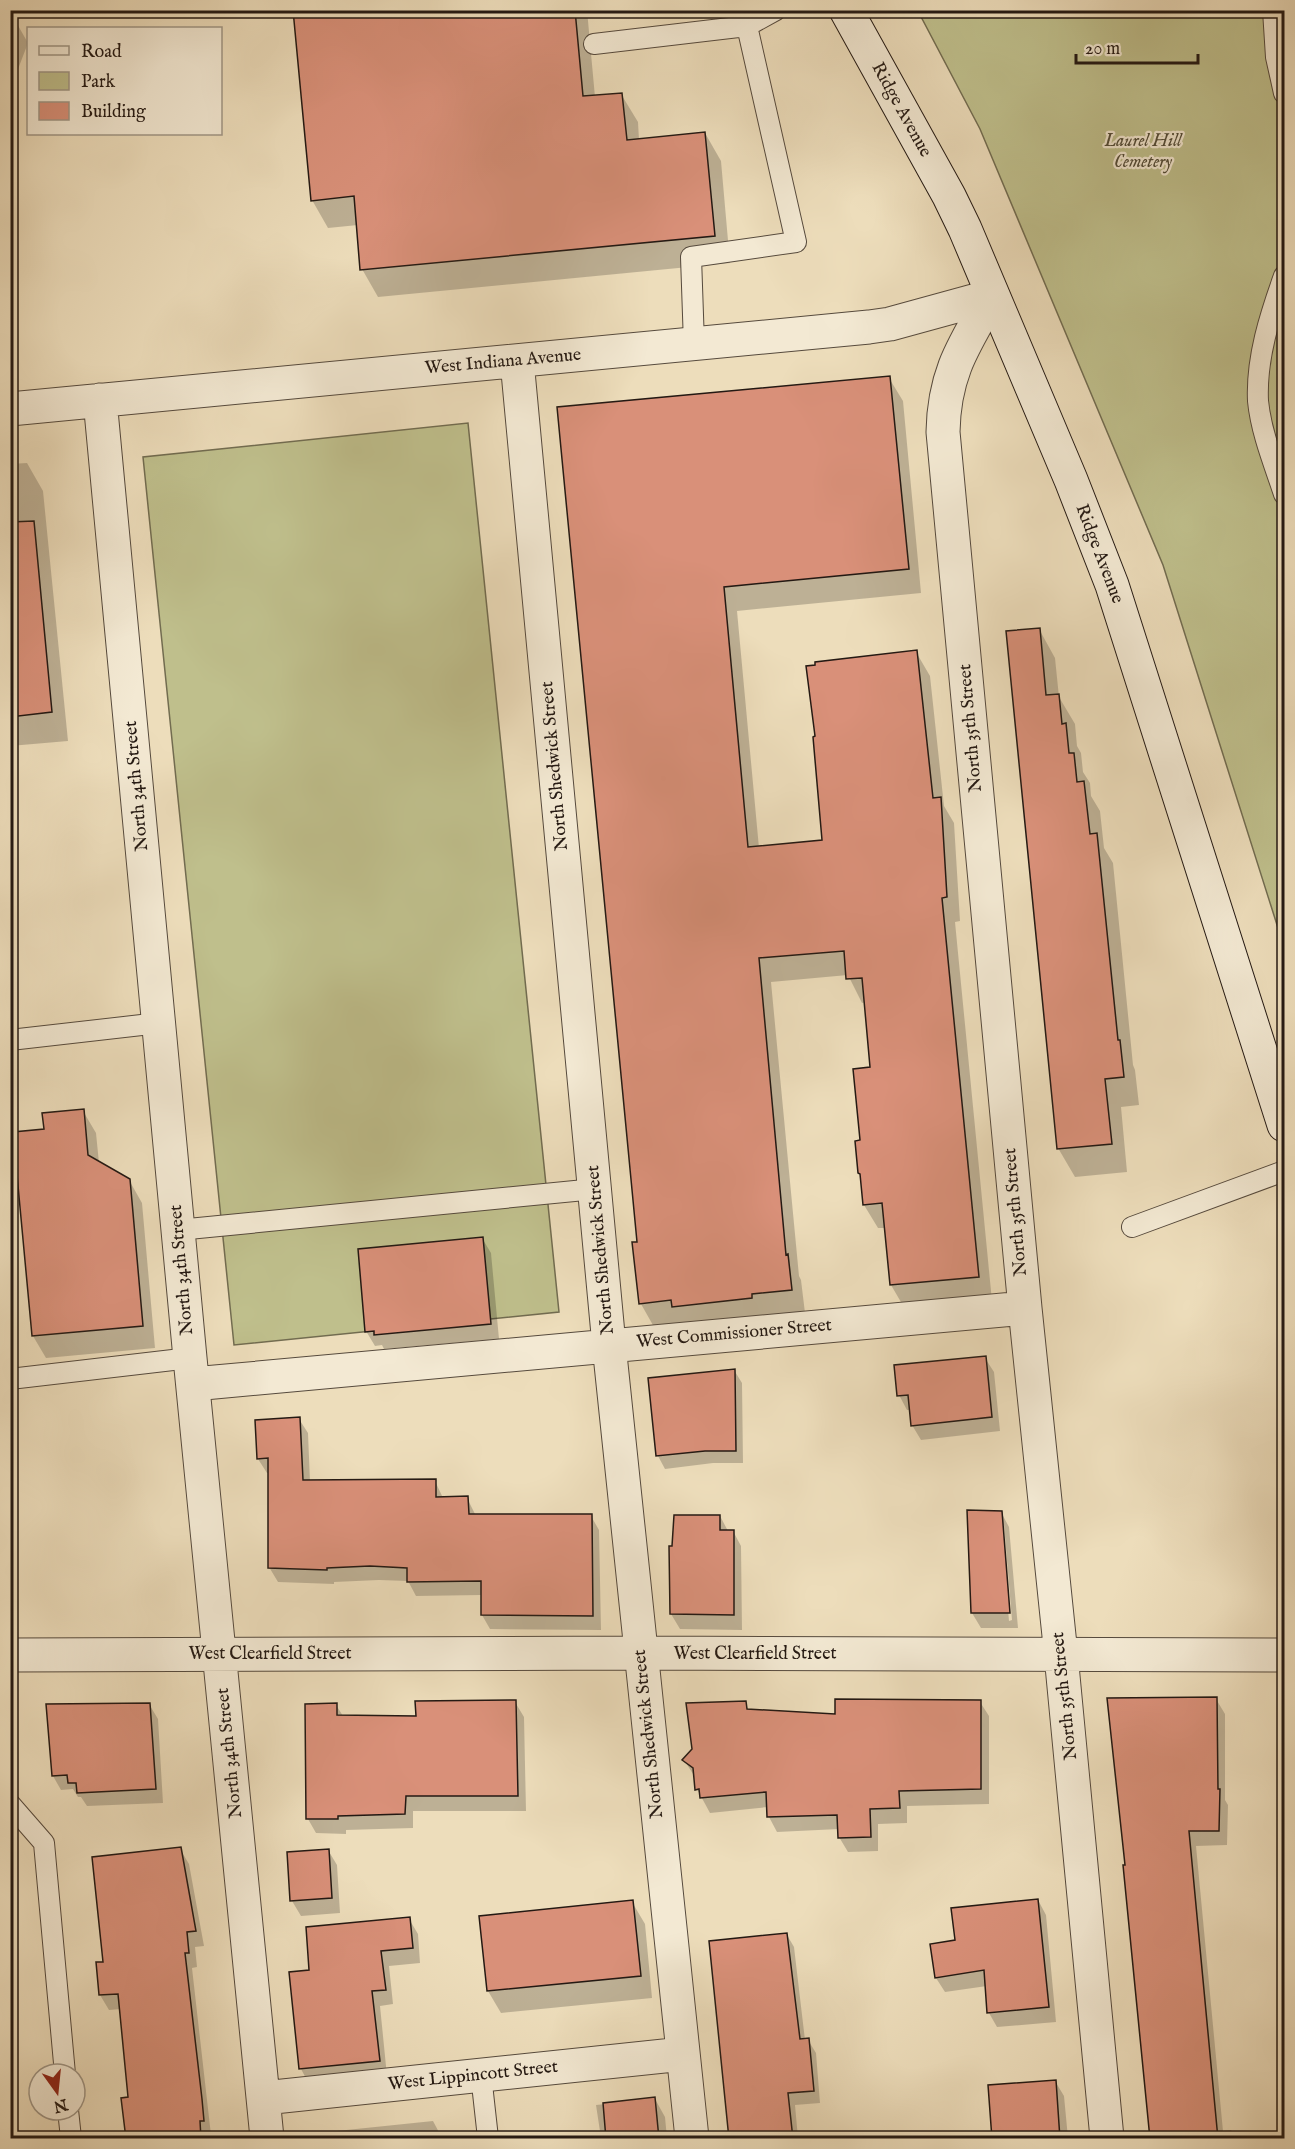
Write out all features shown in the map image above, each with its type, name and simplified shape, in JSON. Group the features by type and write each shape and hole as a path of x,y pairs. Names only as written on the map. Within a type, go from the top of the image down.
{"street":[{"name":"Ridge Avenue","path":"846,10 949,196 1071,480 1112,585 1284,1125"},
{"name":"West Indiana Avenue","path":"10,409 868,327 890,324 992,296"},
{"name":"North 35th Street","path":"992,296 954,367 947,386 944,432 1025,1308 1107,2139"},
{"name":"North Shedwick Street","path":"517,361 609,1345 692,2139"},
{"name":"North 34th Street","path":"100,400 191,1371 267,2139"},
{"name":"West Commissioner Street","path":"191,1371 609,1345 1025,1308"},
{"name":"West Clearfield Street","path":"10,1656 640,1653 1284,1655"},
{"name":"West Lippincott Street","path":"264,2098 683,2054"}],"lane":[{"path":"594,44 747,26 776,10"},
{"path":"1273,10 1276,57 1284,93"},
{"path":"694,344 692,256 796,242 747,26"},
{"path":"1284,276 1265,341 1258,384 1258,402 1262,423 1284,494"},
{"path":"10,1040 159,1023"},
{"path":"1132,1227 1284,1171"},
{"path":"178,1230 595,1189"},
{"path":"10,1379 191,1371"},
{"path":"10,1804 44,1843 64,2062"},
{"path":"481,2075 488,2139"},
{"path":"70,2122 71,2139"}],"green space":[{"name":"Laurel Hill Cemetery","path":"918,11 1284,11 1284,947 1163,565 980,129"},
{"path":"468,423 559,1312 234,1345 143,457"}],"building":[{"path":"293,10 575,10 583,96 622,93 627,140 705,132 715,236 360,270 354,196 311,201"},
{"path":"890,376 909,569 724,587 748,847 822,840 813,737 815,736 806,666 815,665 815,662 917,650 933,798 941,797 947,897 942,898 979,1277 890,1285 882,1203 863,1205 860,1174 858,1173 855,1141 860,1140 853,1069 870,1067 862,978 846,979 844,951 759,958 786,1255 788,1254 792,1290 752,1294 752,1298 672,1307 671,1300 639,1304 632,1242 637,1242 557,407"},
{"path":"34,521 52,712 10,717 10,522"},
{"path":"1040,628 1046,695 1059,694 1062,724 1066,723 1069,753 1074,753 1077,782 1084,781 1090,834 1097,833 1118,1040 1120,1040 1124,1077 1105,1079 1112,1144 1057,1149 1006,631"},
{"path":"84,1109 88,1155 130,1179 143,1326 32,1336 13,1132 44,1129 42,1113"},
{"path":"483,1237 491,1324 374,1335 374,1331 365,1332 358,1249"},
{"path":"986,1356 992,1417 911,1426 908,1395 897,1396 894,1365"},
{"path":"735,1369 736,1451 705,1451 656,1456 648,1378"},
{"path":"300,1417 303,1480 436,1479 436,1497 468,1496 469,1514 592,1514 593,1616 481,1615 481,1581 407,1582 407,1568 370,1566 327,1568 327,1570 268,1568 268,1458 257,1459 255,1420"},
{"path":"967,1510 1002,1511 1010,1613 971,1613"},
{"path":"674,1515 720,1515 720,1530 734,1530 734,1615 670,1614 669,1546 672,1546"},
{"path":"1217,1697 1219,1831 1189,1831 1218,2139 1150,2139 1107,1698"},
{"path":"835,1699 981,1700 981,1789 899,1791 900,1808 870,1809 871,1837 838,1838 837,1815 767,1817 766,1792 700,1798 699,1789 695,1790 693,1768 682,1760 692,1749 686,1703 746,1701 747,1709 835,1714"},
{"path":"516,1700 518,1796 406,1796 405,1814 306,1819 305,1704 337,1703 337,1715 416,1716 415,1701"},
{"path":"150,1703 156,1789 77,1793 76,1783 68,1783 67,1775 52,1776 46,1704"},
{"path":"181,1847 196,1931 187,1932 189,1953 185,1953 204,2121 200,2121 201,2139 126,2139 121,2098 128,2097 118,1994 99,1995 96,1962 103,1962 92,1857"},
{"path":"329,1849 332,1898 290,1901 287,1852"},
{"path":"1038,1899 1049,2007 987,2013 984,1970 935,1978 930,1944 955,1940 951,1908"},
{"path":"633,1900 641,1976 487,1991 479,1916"},
{"path":"410,1917 413,1948 381,1951 386,1990 372,1991 380,2061 299,2069 289,1972 309,1970 306,1927"},
{"path":"787,1933 800,2039 809,2038 814,2091 788,2093 793,2139 729,2139 709,1941"},
{"path":"1056,2080 1060,2139 992,2139 988,2085"},
{"path":"655,2097 659,2139 606,2139 603,2103"}]}
